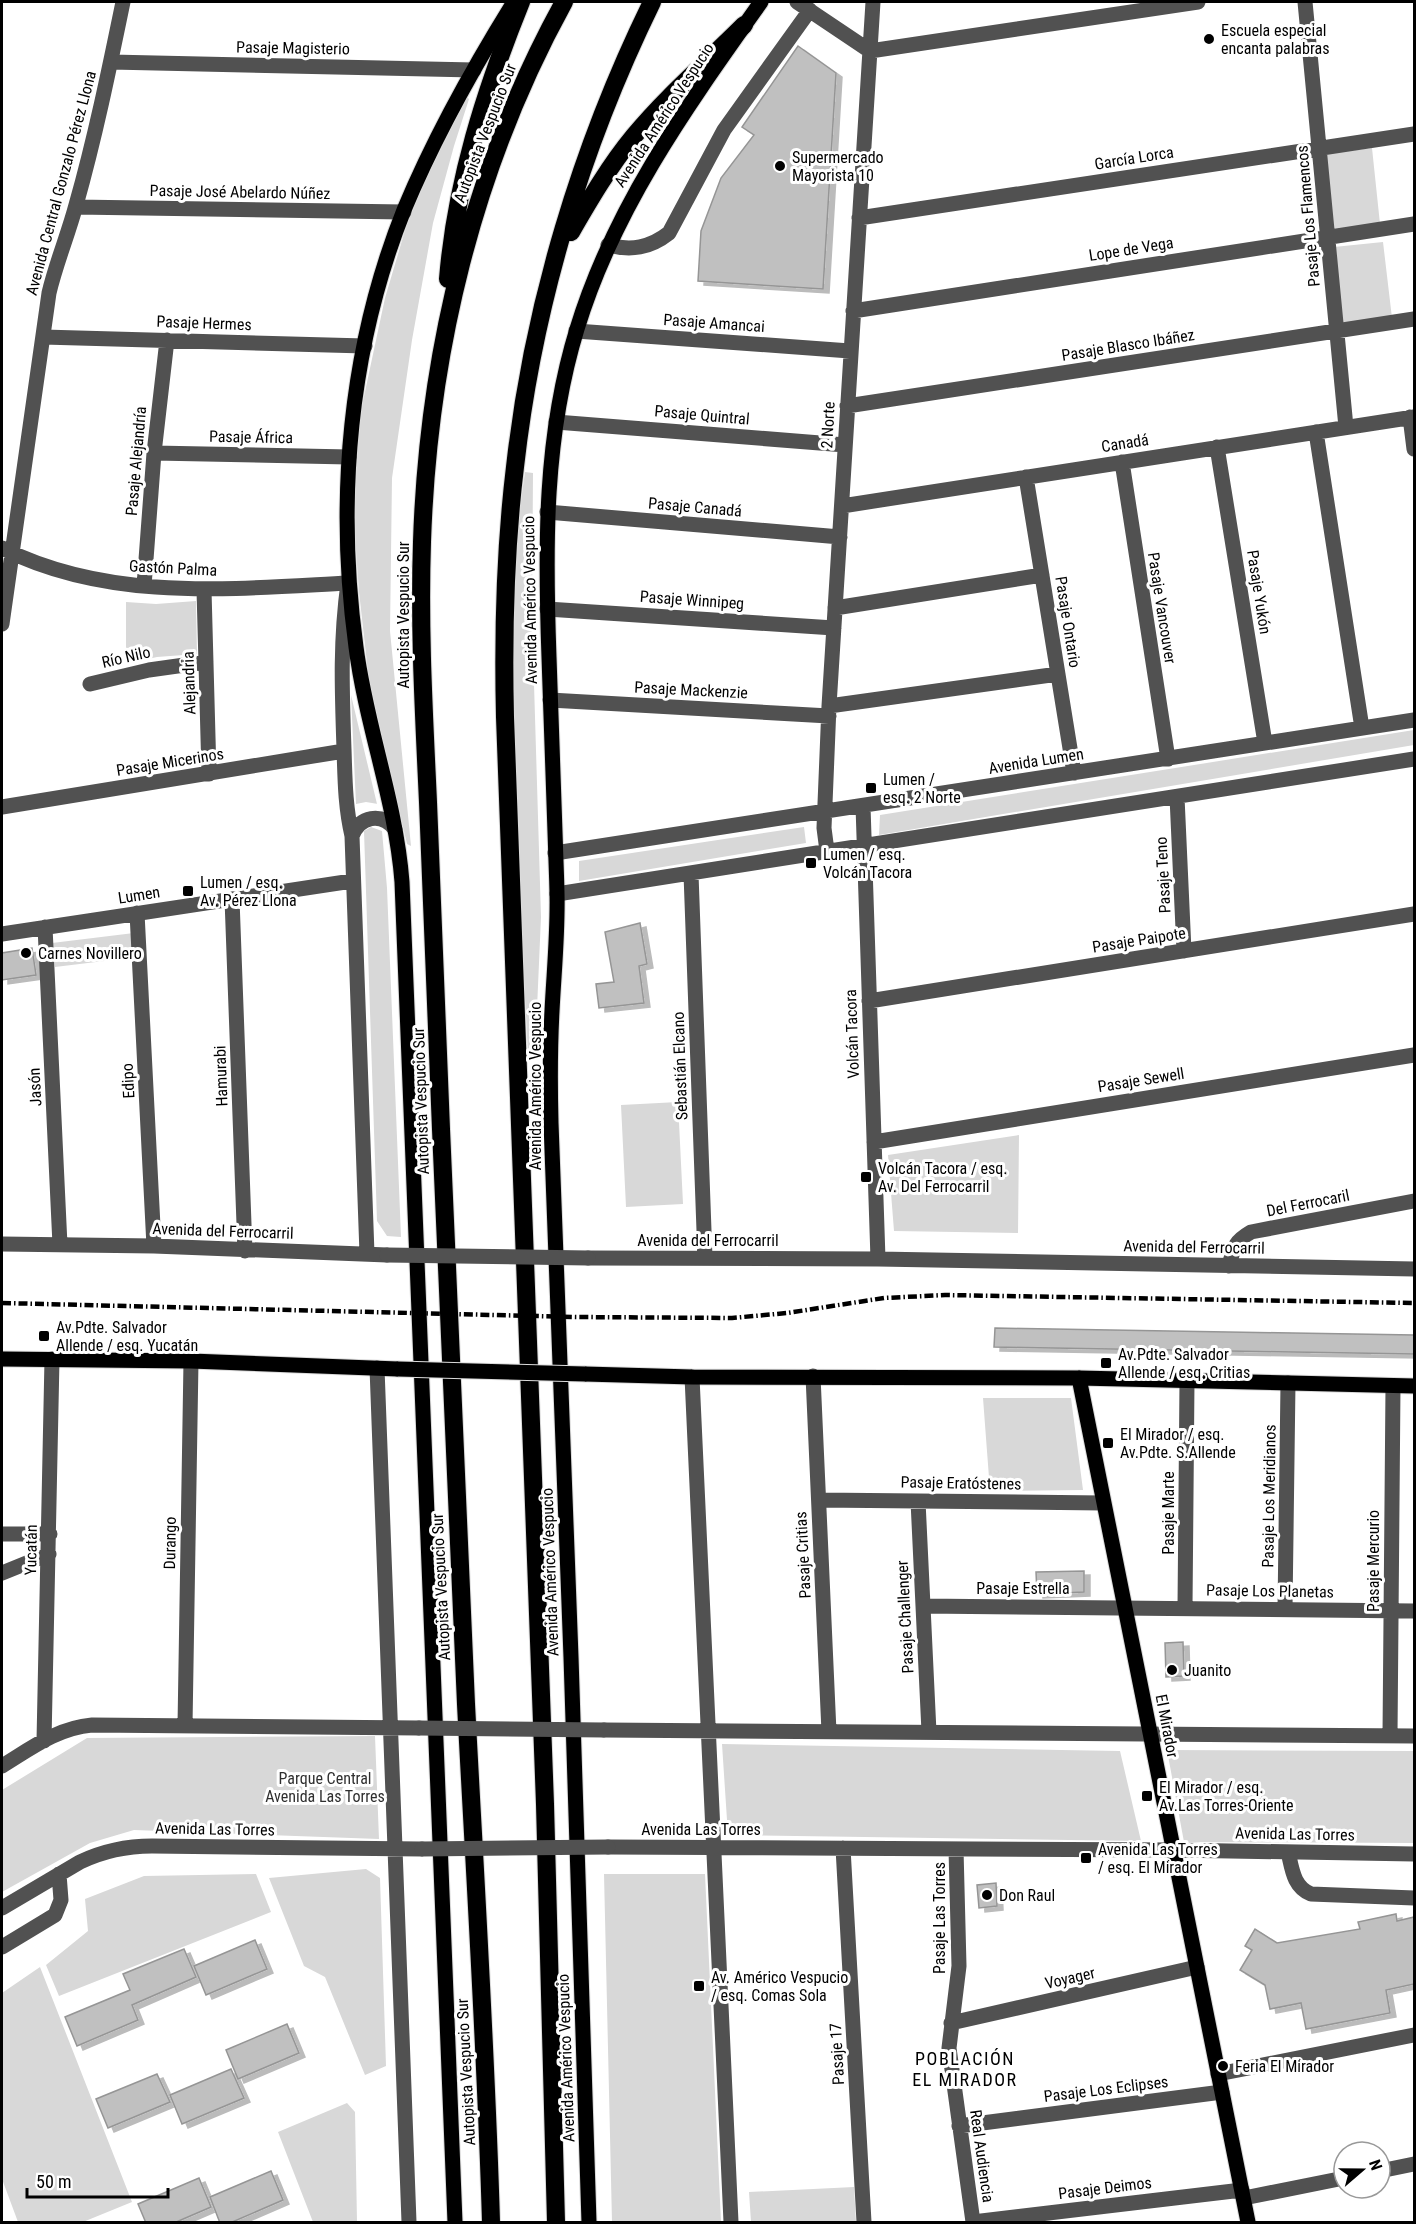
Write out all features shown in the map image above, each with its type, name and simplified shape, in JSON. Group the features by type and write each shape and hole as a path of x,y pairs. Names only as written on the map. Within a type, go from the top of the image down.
{"highway":[{"path":"446,329 450,256 461,184 482,105 521,2"},
{"name":"Autopista Vespucio Sur","path":"491,2223 488,2094 465,1676 422,672 422,544 435,392 446,329 471,226 491,166 521,90 564,2"},
{"path":"556,2223 545,1815 504,661 508,534 515,464 531,364 553,265 592,143 615,84 652,2"},
{"path":"553,265 584,208 632,138 664,103 744,25"}],"main road":[{"path":"455,2223 404,913 400,855 356,649 348,583 346,520 348,457 365,346 382,279 404,213 430,152 514,2"},
{"name":"Avenida Américo Vespucio","path":"589,2223 551,1114 557,894 547,609 547,512 550,468 556,422 576,331 608,245 657,154 761,2"},
{"path":"2,1359 191,1361 692,1377 1079,1378 1414,1386"},
{"name":"El Mirador","path":"1079,1378 1248,2223"}],"street":[{"name":"Avenida Central Gonzalo Pérez Llona","path":"2,624 6,551 53,275 76,207 123,2"},
{"path":"797,2 870,51 1198,2"},
{"name":"2 Norte","path":"827,851 825,812 829,711 873,2"},
{"name":"Pasaje Los Flamencos","path":"1305,2 1346,427"},
{"path":"608,245 619,248 643,247 669,233 724,130 810,10"},
{"name":"Pasaje Magisterio","path":"111,62 474,70"},
{"name":"García Lorca","path":"859,218 1414,134"},
{"name":"Pasaje José Abelardo Núñez","path":"76,207 404,213"},
{"name":"Lope de Vega","path":"853,311 1414,224"},
{"name":"Pasaje Blasco Ibáñez","path":"847,406 1414,319"},
{"name":"Pasaje Amancai","path":"576,331 850,351"},
{"name":"Pasaje Hermes","path":"43,337 365,346"},
{"name":"Pasaje Alejandría","path":"144,586 153,453 167,340"},
{"path":"1412,417 1414,449"},
{"name":"Canadá","path":"842,506 1412,417"},
{"name":"Pasaje Quintral","path":"556,422 845,445"},
{"path":"1316,432 1362,728"},
{"name":"Pasaje Yukón","path":"1217,447 1265,743"},
{"name":"Pasaje África","path":"153,453 348,457"},
{"name":"Pasaje Vancouver","path":"1122,462 1168,759"},
{"name":"Pasaje Ontario","path":"1026,477 1074,773"},
{"name":"Pasaje Canadá","path":"547,512 840,537"},
{"name":"Gastón Palma","path":"6,551 75,574 144,586 204,590 348,583"},
{"path":"835,608 1042,575"},
{"path":"348,583 340,657 346,803 352,836 367,1254"},
{"name":"Alejandria","path":"204,590 209,774"},
{"name":"Pasaje Winnipeg","path":"547,609 834,628"},
{"name":"Río Nilo","path":"90,684 149,670 206,662"},
{"name":"Pasaje Mackenzie","path":"550,700 829,711 1058,674"},
{"name":"Avenida Lumen","path":"555,854 1414,720"},
{"name":"Pasaje Micerinos","path":"2,807 344,751"},
{"path":"557,894 1414,759"},
{"name":"Pasaje Teno","path":"1176,797 1185,951"},
{"name":"Volcán Tacora","path":"862,806 878,1259"},
{"path":"352,836 359,824 371,818 385,820 395,829"},
{"name":"Sebastián Elcano","path":"691,874 705,1258"},
{"name":"Lumen","path":"2,934 352,881"},
{"name":"Hamurabi","path":"231,899 245,1251"},
{"name":"Edipo","path":"137,913 154,1246"},
{"name":"Pasaje Paipote","path":"869,1001 1414,914"},
{"name":"Jasón","path":"45,927 60,1245"},
{"name":"Pasaje Sewell","path":"874,1142 1414,1055"},
{"name":"Del Ferrocaril","path":"1228,1266 1234,1245 1251,1232 1414,1201"},
{"name":"Avenida del Ferrocarril","path":"2,1244 154,1246 387,1255 878,1259 1414,1269"},
{"name":"Yucatán","path":"44,1741 52,1359"},
{"name":"Durango","path":"185,1726 191,1361"},
{"path":"377,1368 409,2223"},
{"name":"Pasaje Critias","path":"813,1376 829,1732"},
{"path":"692,1377 731,2223"},
{"name":"Pasaje Marte","path":"1185,1608 1187,1382"},
{"name":"Pasaje Los Meridianos","path":"1285,1609 1288,1383"},
{"name":"Pasaje Mercurio","path":"1390,1736 1393,1386"},
{"name":"Pasaje Eratóstenes","path":"819,1500 1104,1503"},
{"name":"Pasaje Challenger","path":"918,1501 928,1732"},
{"path":"2,1534 50,1534"},
{"path":"2,1573 49,1554"},
{"name":"Pasaje Estrella","path":"922,1606 1124,1607"},
{"name":"Pasaje Los Planetas","path":"1124,1607 1414,1611"},
{"path":"2,1766 64,1730 81,1726 1414,1736"},
{"name":"Avenida Las Torres","path":"2,1908 93,1856 137,1846 422,1850 608,1846 1414,1854"},
{"name":"Pasaje 17","path":"843,1848 864,2223"},
{"name":"Pasaje Las Torres","path":"951,2023 960,1957 956,1849"},
{"path":"1288,1852 1299,1887 1311,1894 1414,1898"},
{"path":"2,1947 55,1915 61,1900 59,1874"},
{"name":"Voyager","path":"951,2023 1197,1967"},
{"name":"Real Audiencia","path":"951,2023 949,2048 973,2222"},
{"path":"1218,2074 1414,2035"},
{"name":"Pasaje Los Eclipses","path":"959,2126 1222,2092"},
{"path":"1392,2169 1414,2164"},
{"name":"Pasaje Deimos","path":"973,2222 1243,2194 1332,2180"}],"green space":[{"path":"464,94 469,99 433,223 412,340 392,478 390,631 411,846 407,844 369,681 353,508 360,415 385,298 419,183"},
{"path":"1372,148 1380,224 1331,230 1323,154"},
{"path":"1383,242 1392,318 1343,323 1334,247"},
{"path":"525,472 533,473 532,617 541,917 535,1055 528,1056 515,798 512,668 516,540"},
{"path":"196,601 197,654 157,657 126,664 126,602 156,604"},
{"path":"351,695 377,804 366,802 356,804"},
{"path":"1414,730 1414,745 879,835 880,815"},
{"path":"371,827 382,831 387,888 401,1237 387,1236 377,1221 364,831"},
{"path":"804,827 806,843 579,881 579,861"},
{"path":"134,933 137,957 55,967 52,943"},
{"path":"678,1102 683,1204 626,1207 621,1105"},
{"path":"1019,1135 1018,1233 894,1231 888,1155"},
{"path":"983,1398 1071,1398 1083,1490 990,1491"},
{"name":"Parque Central Avenida Las Torres","path":"375,1736 379,1839 134,1830 90,1843 2,1892 2,1790 87,1738"},
{"path":"722,1744 1120,1751 1141,1841 728,1835"},
{"path":"1167,1750 1414,1751 1414,1843 1184,1842"},
{"path":"366,1869 380,1878 386,2066 365,2075 325,1977 304,1966 269,1878"},
{"path":"256,1874 271,1912 59,1996 46,1965 88,1931 85,1899 144,1876"},
{"path":"604,1874 705,1874 721,2222 612,2222"},
{"path":"40,1967 132,2202 83,2222 18,2222 2,2179 2,1993"},
{"path":"347,2103 355,2112 357,2222 313,2222 278,2132"},
{"path":"854,2187 856,2222 751,2222 749,2192"}],"building":[{"name":"Supermercado Mayorista 10","path":"798,46 836,73 823,289 698,281 701,231 721,178 754,135 742,127"},
{"path":"640,923 647,964 639,966 644,1003 599,1008 596,984 614,982 605,932"},
{"path":"32,948 36,975 2,980 2,953"},
{"path":"995,1328 1414,1335 1414,1354 994,1347"},
{"path":"1084,1571 1084,1592 1037,1594 1036,1572"},
{"path":"1183,1642 1184,1676 1166,1677 1165,1643"},
{"name":"Don Raul","path":"996,1883 997,1906 979,1908 977,1885"},
{"path":"1396,1914 1397,1921 1414,1917 1414,1984 1386,1990 1390,2013 1306,2029 1301,2003 1270,2009 1265,1985 1240,1970 1252,1950 1245,1946 1255,1929 1277,1943 1360,1929 1358,1922"},
{"path":"255,1940 267,1969 206,1995 194,1966"},
{"path":"184,1949 196,1977 132,2005 138,2020 77,2046 65,2017 130,1990 123,1974"},
{"path":"287,2024 299,2053 238,2079 226,2050"},
{"path":"231,2069 244,2098 182,2124 170,2095"},
{"path":"157,2074 170,2102 108,2128 96,2099"},
{"path":"271,2171 283,2200 230,2223 220,2223 210,2197"},
{"path":"199,2178 211,2207 174,2223 146,2223 138,2204"}],"railway":[{"path":"2,1303 576,1317 732,1318 787,1313 884,1298 945,1295 1414,1303"}],"place":[{"name":"Escuela especial encanta palabras","path":"1209,39"},
{"name":"Supermercado Mayorista 10","path":"780,166"},
{"name":"Lumen / esq. 2 Norte","path":"871,788"},
{"name":"Lumen / esq. Volcán Tacora","path":"811,863"},
{"name":"Lumen / esq. Av. Pérez Llona","path":"188,891"},
{"name":"Carnes Novillero","path":"26,953"},
{"name":"Volcán Tacora / esq. Av. Del Ferrocarril","path":"866,1177"},
{"name":"Av.Pdte. Salvador Allende / esq. Yucatán","path":"44,1336"},
{"name":"Av.Pdte. Salvador Allende / esq. Critias","path":"1106,1363"},
{"name":"El Mirador / esq. Av.Pdte. S.Allende","path":"1108,1443"},
{"name":"Juanito","path":"1172,1670"},
{"name":"El Mirador / esq. Av.Las Torres-Oriente","path":"1147,1796"},
{"name":"Avenida Las Torres / esq. El Mirador","path":"1086,1858"},
{"name":"Don Raul","path":"987,1895"},
{"name":"Av. Américo Vespucio / esq. Comas Sola","path":"699,1986"},
{"name":"Feria El Mirador","path":"1223,2066"}],"district":[{"name":"POBLACIÓN EL MIRADOR","path":"965,2068"}]}
